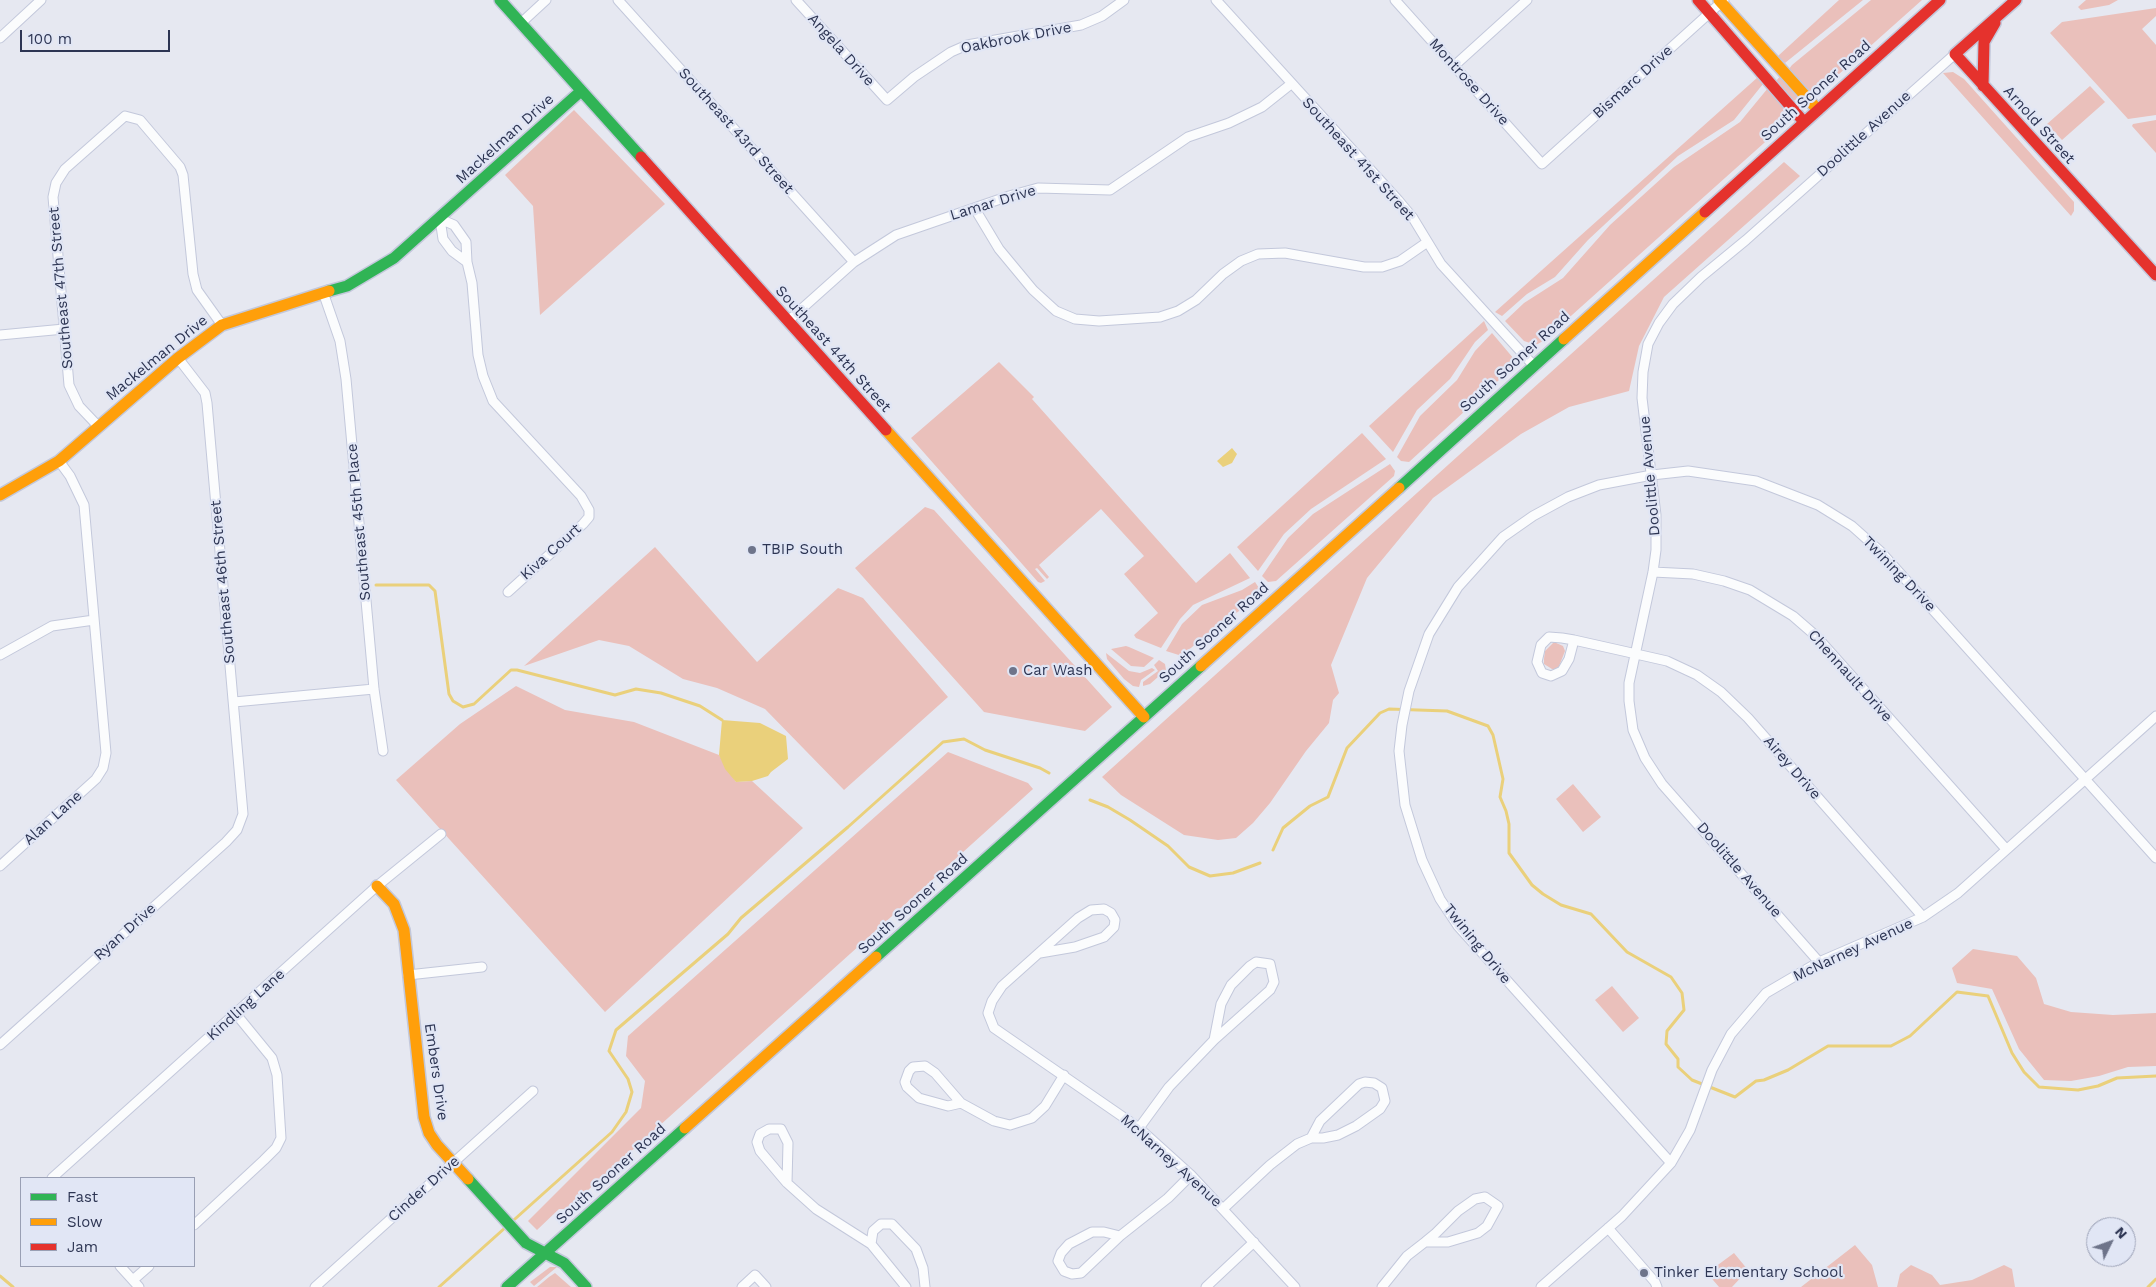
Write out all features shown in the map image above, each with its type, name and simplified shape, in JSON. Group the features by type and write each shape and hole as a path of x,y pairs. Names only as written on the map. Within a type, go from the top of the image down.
{"main road":[{"name":"Southeast 44th Street","path":"500,0 1144,717"},
{"path":"1698,0 1708,14 1804,122"},
{"name":"South Sooner Road","path":"507,1287 1144,717 1940,0"},
{"path":"1721,1 1818,110"},
{"path":"1955,54 2014,1"},
{"path":"1983,86 1982,54 1984,42 1993,26 2014,1"},
{"name":"Arnold Street","path":"1955,54 2156,274"},
{"name":"Mackelman Drive","path":"0,495 59,461 178,358 222,325 231,320 324,295 347,286 382,267 440,219 581,91"},
{"name":"Embers Drive","path":"377,886 394,904 400,917 424,1117 437,1145 526,1243 564,1263 586,1287"}],"street":[{"path":"0,38 41,0"},
{"path":"521,23 546,0"},
{"name":"Southeast 43rd Street","path":"618,0 854,262"},
{"name":"Angela Drive","path":"796,0 887,100"},
{"name":"Oakbrook Drive","path":"887,100 914,77 951,52 967,45 1081,25 1102,16 1124,0"},
{"name":"Southeast 41st Street","path":"1216,0 1398,200 1413,218 1426,243 1441,264 1534,366"},
{"name":"Montrose Drive","path":"1395,0 1542,164"},
{"path":"1454,66 1527,0"},
{"name":"Bismarc Drive","path":"1542,164 1721,1"},
{"name":"Doolittle Avenue","path":"1819,962 1662,784 1645,758 1633,730 1629,701 1629,683 1653,572 1656,515 1642,398 1643,372 1648,344 1659,323 1673,304 1701,277 1746,240 1955,54"},
{"name":"Lamar Drive","path":"788,321 854,262 896,235 1009,196 1038,188 1110,190 1188,137 1229,123 1262,106 1291,84"},
{"name":"Southeast 47th Street","path":"98,426 72,395 64,329 54,205 56,183 65,169 120,119 131,116 140,120 180,167 183,174 192,274 197,290 222,325"},
{"path":"975,209 999,249 1033,290 1056,311 1075,319 1100,321 1160,318 1178,311 1196,300 1235,265 1258,254 1285,253 1364,267 1382,267 1400,261 1426,243"},
{"path":"440,219 454,225 466,242 467,262"},
{"path":"440,219 443,239 448,246 467,262"},
{"path":"448,246 461,236"},
{"name":"Kiva Court","path":"467,262 472,282 478,355 483,376 493,401 581,496 589,510 589,517 584,524 508,592"},
{"name":"Southeast 45th Place","path":"324,295 340,342 346,379 374,688 383,752"},
{"path":"0,335 64,329"},
{"name":"Southeast 46th Street","path":"178,358 205,393 207,404 243,814"},
{"path":"0,655 52,626 94,620 84,505 70,476 59,461"},
{"name":"Twining Drive","path":"1671,1163 1470,941 1440,899 1422,860 1405,805 1399,751 1402,725 1406,704 1429,634 1458,587 1504,537 1533,516 1568,497 1599,485 1652,475 1688,471 1756,481 1818,505 1852,526 1892,563 2156,858"},
{"name":"Chennault Drive","path":"1653,572 1693,574 1724,581 1750,590 1793,616 1820,641 2006,849"},
{"name":"Alan Lane","path":"0,866 96,779 103,768 106,743 94,620"},
{"path":"1549,637 1574,640 1570,659 1562,671 1551,676 1542,673 1537,662 1544,640 1549,637"},
{"name":"Airey Drive","path":"1574,640 1667,661 1697,675 1731,700 1923,917"},
{"path":"234,702 374,688"},
{"name":"McNarney Avenue","path":"1540,1287 1608,1228 1671,1163 1690,1130 1712,1070 1731,1034 1766,993 1819,962 1923,917 1958,893 2156,716"},
{"name":"Ryan Drive","path":"0,1045 233,836 243,814"},
{"name":"Kindling Lane","path":"53,1177 377,886 441,834"},
{"path":"1104,909 1115,920 1114,927 1104,938 1075,947 1040,953 1078,918 1091,910 1104,909"},
{"name":"McNarney Avenue","path":"1040,953 1002,986 992,1001 988,1014 994,1028 1139,1128 1224,1208 1296,1287"},
{"path":"1139,1128 1169,1087 1214,1040 1270,990 1274,982 1270,964 1256,962 1231,985 1221,1004 1214,1040"},
{"path":"408,974 482,967"},
{"path":"195,1224 276,1148 281,1138 277,1076 272,1058 236,1014"},
{"path":"962,1103 948,1106 919,1098 907,1087 905,1082 909,1071 920,1065 925,1066 935,1073 962,1103 994,1121 1010,1125 1032,1118 1045,1106 1064,1075"},
{"path":"1224,1208 1270,1165 1297,1144 1311,1138 1330,1136 1356,1126 1380,1109 1385,1101 1382,1088 1374,1083 1365,1082 1359,1084 1320,1121 1311,1138"},
{"name":"Cinder Drive","path":"315,1287 533,1091"},
{"path":"787,1183 788,1143 781,1129 769,1129 760,1134 757,1142 760,1151 787,1183 816,1209 871,1244 906,1287"},
{"path":"1120,1236 1104,1232 1092,1232 1069,1244 1061,1253 1058,1261 1064,1271 1072,1274 1082,1273 1120,1236 1168,1198 1191,1175"},
{"path":"1382,1287 1407,1256 1425,1242 1458,1210 1475,1198 1485,1197 1498,1206 1487,1226 1478,1233 1448,1242 1425,1242"},
{"path":"871,1244 873,1231 881,1224 892,1224 916,1249 923,1268 925,1287"},
{"path":"1608,1228 1655,1282 1657,1287"},
{"path":"1206,1287 1254,1242"},
{"path":"121,1267 136,1284 148,1267"},
{"path":"742,1287 755,1275 766,1287"}],"shaded area":[{"path":"1839,0 1863,0 1785,63 1778,56"},
{"path":"1871,0 1922,0 1820,91 1812,92 1789,69"},
{"path":"2086,0 2118,0 2109,5 2081,10 2078,7"},
{"path":"2156,8 2156,16 2142,29 2156,45 2156,115 2128,119 2050,33 2062,22"},
{"path":"1953,72 1964,79 2074,202 2074,211 2071,216 1943,73"},
{"path":"1781,75 1799,97 1797,100 1793,100 1776,81"},
{"path":"1758,77 1763,84 1734,120 1678,156 1588,240 1555,277 1527,294 1502,316 1495,312"},
{"path":"2090,86 2105,102 2062,140 2047,124"},
{"path":"1768,88 1788,112 1787,120 1783,126 1543,341 1536,345 1524,341 1505,321 1524,303 1563,278 1610,225 1674,167 1740,122"},
{"path":"574,110 665,204 540,315 533,206 505,175"},
{"path":"2156,120 2156,153 2132,126 2133,124"},
{"path":"1784,162 1800,176 1664,297 1639,346 1629,391 1569,407 1521,434 1433,498 1367,578 1331,665 1339,693 1333,700 1329,723 1253,823 1236,838 1218,840 1184,835 1121,795 1102,777"},
{"path":"1484,321 1488,330 1475,342 1450,379 1417,410 1393,452 1369,426"},
{"path":"1492,333 1514,359 1511,369 1409,462 1401,461 1397,457 1420,416 1457,380 1475,351"},
{"path":"999,362 1034,397 1032,399 1196,583 1230,553 1250,578 1193,605 1180,619 1161,648 1136,638 1134,635 1158,613 1124,574 1144,556 1101,509 1039,565 1049,577 1047,579 1037,568 1035,569 1045,581 1038,582 911,438"},
{"path":"1362,433 1386,459 1311,509 1284,534 1258,571 1237,547"},
{"path":"1232,448 1237,454 1232,463 1223,467 1217,461"},
{"path":"1390,464 1395,471 1394,476 1276,581 1268,582 1262,576 1288,538 1313,514"},
{"name":"Car Wash","path":"925,507 934,510 1112,707 1085,731 984,712 855,568"},
{"path":"655,547 757,662 838,588 863,598 948,697 844,790 765,709 717,688 683,679 629,646 599,640 524,666"},
{"path":"1255,582 1261,591 1258,597 1201,639 1182,656 1166,651 1182,624 1202,605 1242,590"},
{"path":"1554,642 1563,646 1565,651 1558,669 1552,669 1544,664 1545,651"},
{"path":"1126,646 1154,658 1144,667 1131,666 1111,649"},
{"path":"1106,653 1129,671 1140,673 1152,668 1155,670 1141,680 1139,687 1133,686 1124,679 1107,659"},
{"path":"1159,660 1165,664 1166,670 1150,684 1143,686 1143,682 1158,671 1154,665"},
{"path":"516,686 565,710 634,722 719,755 736,782 752,781 803,828 605,1012 396,780 460,724"},
{"path":"722,720 760,723 786,736 788,759 768,776 752,781 736,782 725,769 719,755"},
{"path":"948,752 1028,783 1033,789 567,1209 559,1209 537,1230 528,1221 641,1108 645,1081 626,1056 628,1036"},
{"path":"1573,784 1601,817 1583,832 1556,799"},
{"path":"1973,949 2017,956 2036,978 2044,1004 2071,1012 2113,1015 2156,1013 2156,1066 2128,1067 2099,1076 2071,1081 2044,1080 2019,1049 1992,989 1957,983 1952,968"},
{"path":"1612,986 1639,1018 1623,1032 1595,1000"},
{"path":"1855,1245 1872,1265 1878,1287 1801,1287"},
{"path":"1734,1253 1748,1270 1732,1287 1719,1287 1707,1273"},
{"path":"1911,1265 1932,1275 1940,1285 1972,1280 2004,1265 2012,1269 2015,1287 1897,1287 1900,1274"},
{"path":"550,1267 557,1267 534,1286 530,1282"},
{"path":"555,1273 571,1287 537,1287 549,1277"}],"waterway":[{"path":"376,585 429,585 435,591 449,694 453,701 463,707 474,704 511,670 517,670 615,695 636,689 661,693 700,706 722,720"},
{"path":"1273,850 1283,828 1310,806 1328,797 1347,748 1380,713 1389,709 1447,711 1488,726 1493,735 1503,779 1500,797 1509,824 1509,853 1532,885 1561,905 1591,914 1627,952 1671,977 1682,993 1684,1010 1667,1031 1666,1044 1678,1059 1678,1067 1692,1080 1735,1097 1756,1081 1764,1080 1788,1070 1828,1046 1891,1046 1910,1036 1957,992 1988,996 2012,1053 2024,1072 2039,1087 2078,1090 2098,1086 2117,1078 2156,1076"},
{"path":"439,1287 612,1132 626,1112 632,1092 628,1079 609,1051 616,1030 728,934 741,918 848,827 943,742 964,739 985,750 1040,768 1049,773"},
{"path":"1090,800 1108,807 1130,820 1168,846 1189,867 1210,876 1233,873 1260,863"},
{"path":"0,1276 13,1287"},
{"path":"2148,1287 2156,1279"}],"traffic: fast":[{"path":"500,0 641,157"},
{"path":"329,291 347,286 394,258 581,91"},
{"path":"1399,488 1564,339"},
{"path":"876,957 1201,666"},
{"path":"507,1287 685,1128"},
{"path":"468,1179 526,1243 564,1263 586,1287"}],"traffic: slow":[{"path":"1719,0 1818,110"},
{"path":"1564,339 1705,212"},
{"path":"0,495 59,461 178,358 222,325 329,291"},
{"path":"886,430 1144,717"},
{"path":"1201,666 1399,488"},
{"path":"377,886 394,904 404,930 424,1117 429,1133 437,1145 468,1179"},
{"path":"685,1128 876,957"}],"traffic: jam":[{"path":"1698,0 1804,122"},
{"path":"1705,212 1940,0"},
{"path":"2016,0 1955,54 2156,275"},
{"path":"1983,86 1984,42 1995,23"},
{"path":"641,157 886,430"}],"place":[{"name":"TBIP South","path":"752,550"},
{"name":"Car Wash","path":"1013,671"},
{"name":"Tinker Elementary School","path":"1644,1273"}]}
